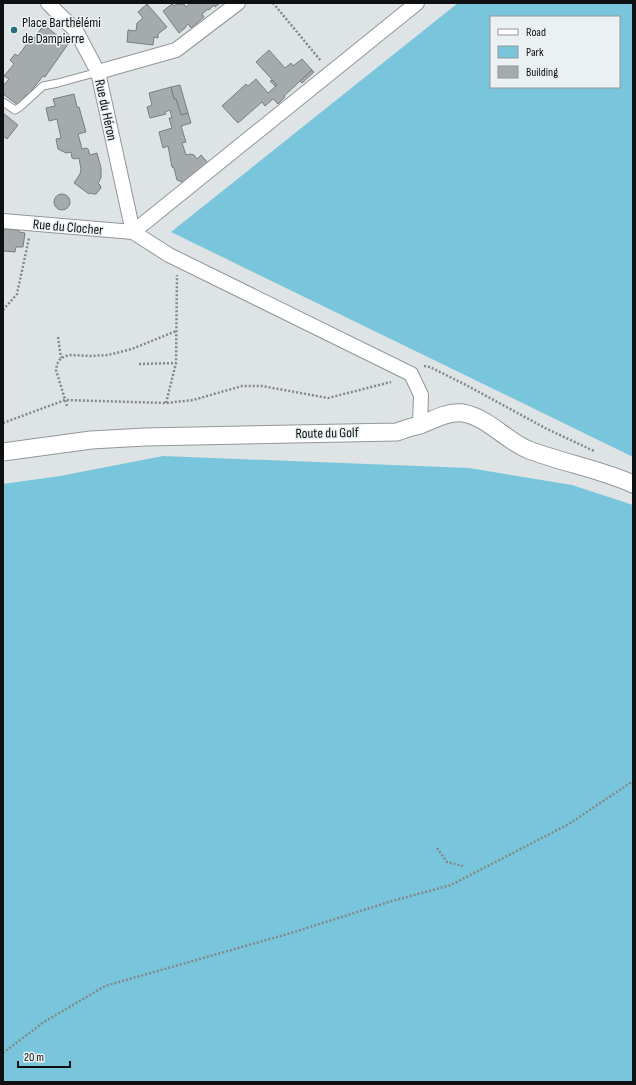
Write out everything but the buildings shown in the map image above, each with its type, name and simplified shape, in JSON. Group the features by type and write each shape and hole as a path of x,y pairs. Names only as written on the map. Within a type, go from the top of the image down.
{"street":[{"name":"Rue du Héron","path":"48,3 76,31 98,72 133,232"},
{"path":"98,72 176,50 238,3"},
{"path":"417,3 133,232 169,255 178,258 411,374 421,395 420,424"},
{"name":"Rue du Clocher","path":"3,221 133,232"},
{"name":"Route du Golf","path":"3,452 91,440 145,437 397,432 443,415 463,413 484,421 528,450 618,477 633,484"}],"lane":[{"path":"3,102 15,110 43,86 58,84 98,72"}],"path":[{"path":"273,3 331,73"},
{"path":"3,310 17,294 28,248 31,224"},
{"path":"166,403 176,363 178,258"},
{"path":"67,406 56,370 57,364 61,358 71,354 79,356 108,355 132,349 176,331"},
{"path":"58,337 61,358"},
{"path":"139,364 176,363"},
{"path":"3,423 65,400 166,403 193,400 242,386 262,386 328,398 402,380 424,366 430,367 466,385 547,429 596,452"},
{"path":"3,1053 44,1022 105,986 291,933 392,901 451,885 569,824 633,781"},
{"path":"437,848 447,862 463,866"}],"green space":[{"path":"458,3 633,3 633,457 171,232"},
{"path":"163,456 469,468 572,485 633,505 633,1082 3,1082 3,484 60,476"}],"place":[{"name":"Place Barthélémi de Dampierre","path":"14,30"}]}
